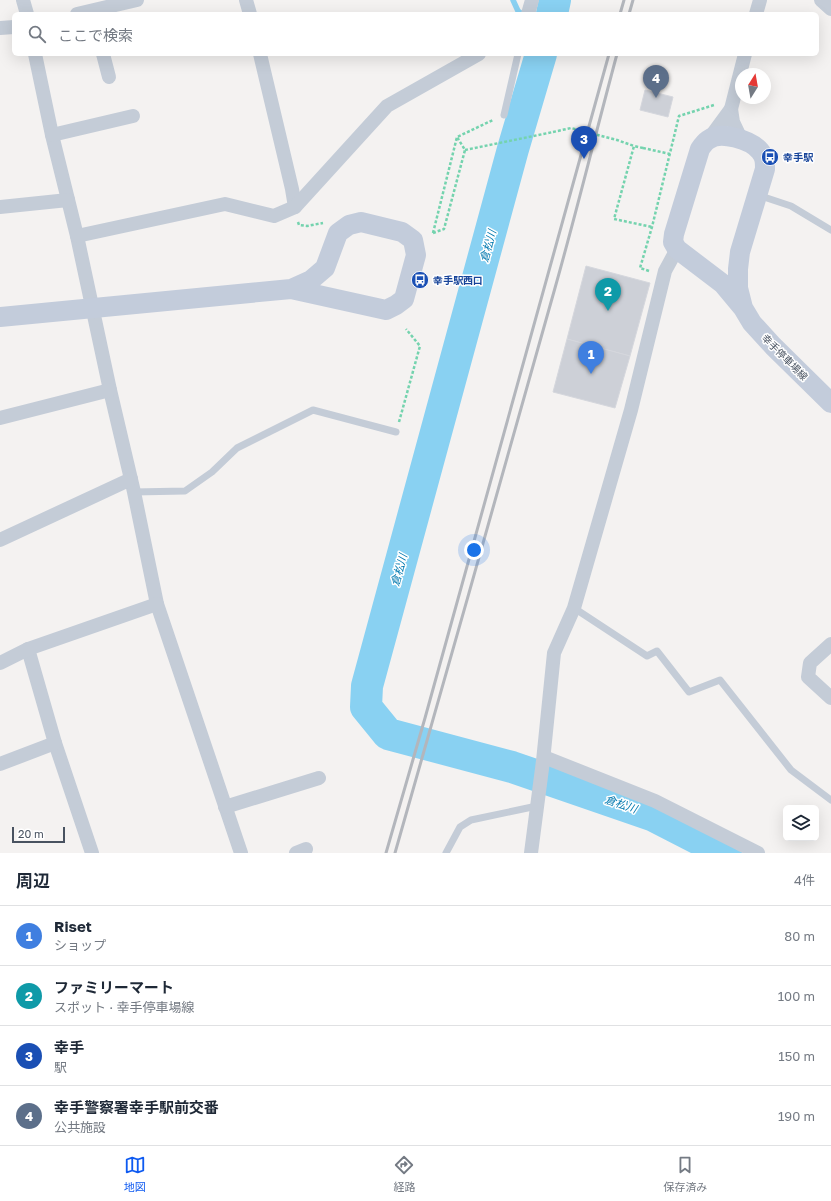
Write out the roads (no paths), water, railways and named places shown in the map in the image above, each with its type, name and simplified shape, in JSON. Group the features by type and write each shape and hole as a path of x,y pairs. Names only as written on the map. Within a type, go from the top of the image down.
{"street":[{"path":"23,0 26,12"},
{"path":"93,12 137,0"},
{"path":"246,0 249,12"},
{"path":"757,12 760,0"},
{"path":"821,0 831,9"},
{"path":"0,28 12,27"},
{"path":"35,56 52,135 77,236 110,390 133,486 157,604 241,853"},
{"path":"104,56 109,77"},
{"path":"260,56 295,206"},
{"path":"77,236 225,204 274,216 295,206 387,106 475,56"},
{"path":"531,853 554,653 574,608 631,410 665,271 678,249 673,242 674,234 700,149 709,139 725,106 744,56"},
{"path":"725,106 741,139"},
{"path":"52,135 133,116"},
{"path":"709,139 723,136 741,139 754,145 761,152 765,160 765,169 740,252 738,288 742,308"},
{"path":"0,207 68,200"},
{"path":"0,317 291,289 386,310 404,299 416,255 413,240 402,232 361,222 349,225 338,233 325,268 311,280 291,289"},
{"name":"幸手停車場線","path":"678,249 723,284 752,323 772,346 831,404"},
{"path":"0,418 110,390"},
{"path":"0,540 133,486"},
{"path":"0,663 28,649 157,604"},
{"path":"831,644 810,663 808,677 831,698"},
{"path":"28,649 55,743 92,853"},
{"path":"0,764 55,743"},
{"path":"543,759 655,801 758,853"},
{"path":"225,807 319,778"}],"lane":[{"path":"504,115 518,56"},
{"path":"757,195 791,206 831,230"},
{"path":"133,486 185,491 212,472 237,448 313,410 396,432"},
{"path":"574,608 647,656 657,651 689,692 720,680 791,770 831,800"},
{"path":"446,853 460,827 471,820 537,806"}],"waterway":[{"path":"513,0 519,12"},
{"name":"倉松川","path":"552,12 555,0"},
{"name":"倉松川","path":"540,56 513,149 367,686 366,707 388,734 512,767 654,816 726,853"}],"railway":[{"path":"621,12 624,0"},
{"path":"630,12 633,0"},
{"path":"386,853 425,718 608,56"},
{"path":"395,853 516,429 571,230 616,56"}],"place":[{"name":"幸手警察署幸手駅前交番","path":"656,98"},
{"name":"幸手駅","path":"770,157"},
{"name":"幸手","path":"584,159"},
{"name":"幸手駅西口","path":"420,280"},
{"name":"ファミリーマート","path":"608,311"},
{"name":"Riset","path":"591,374"}]}
